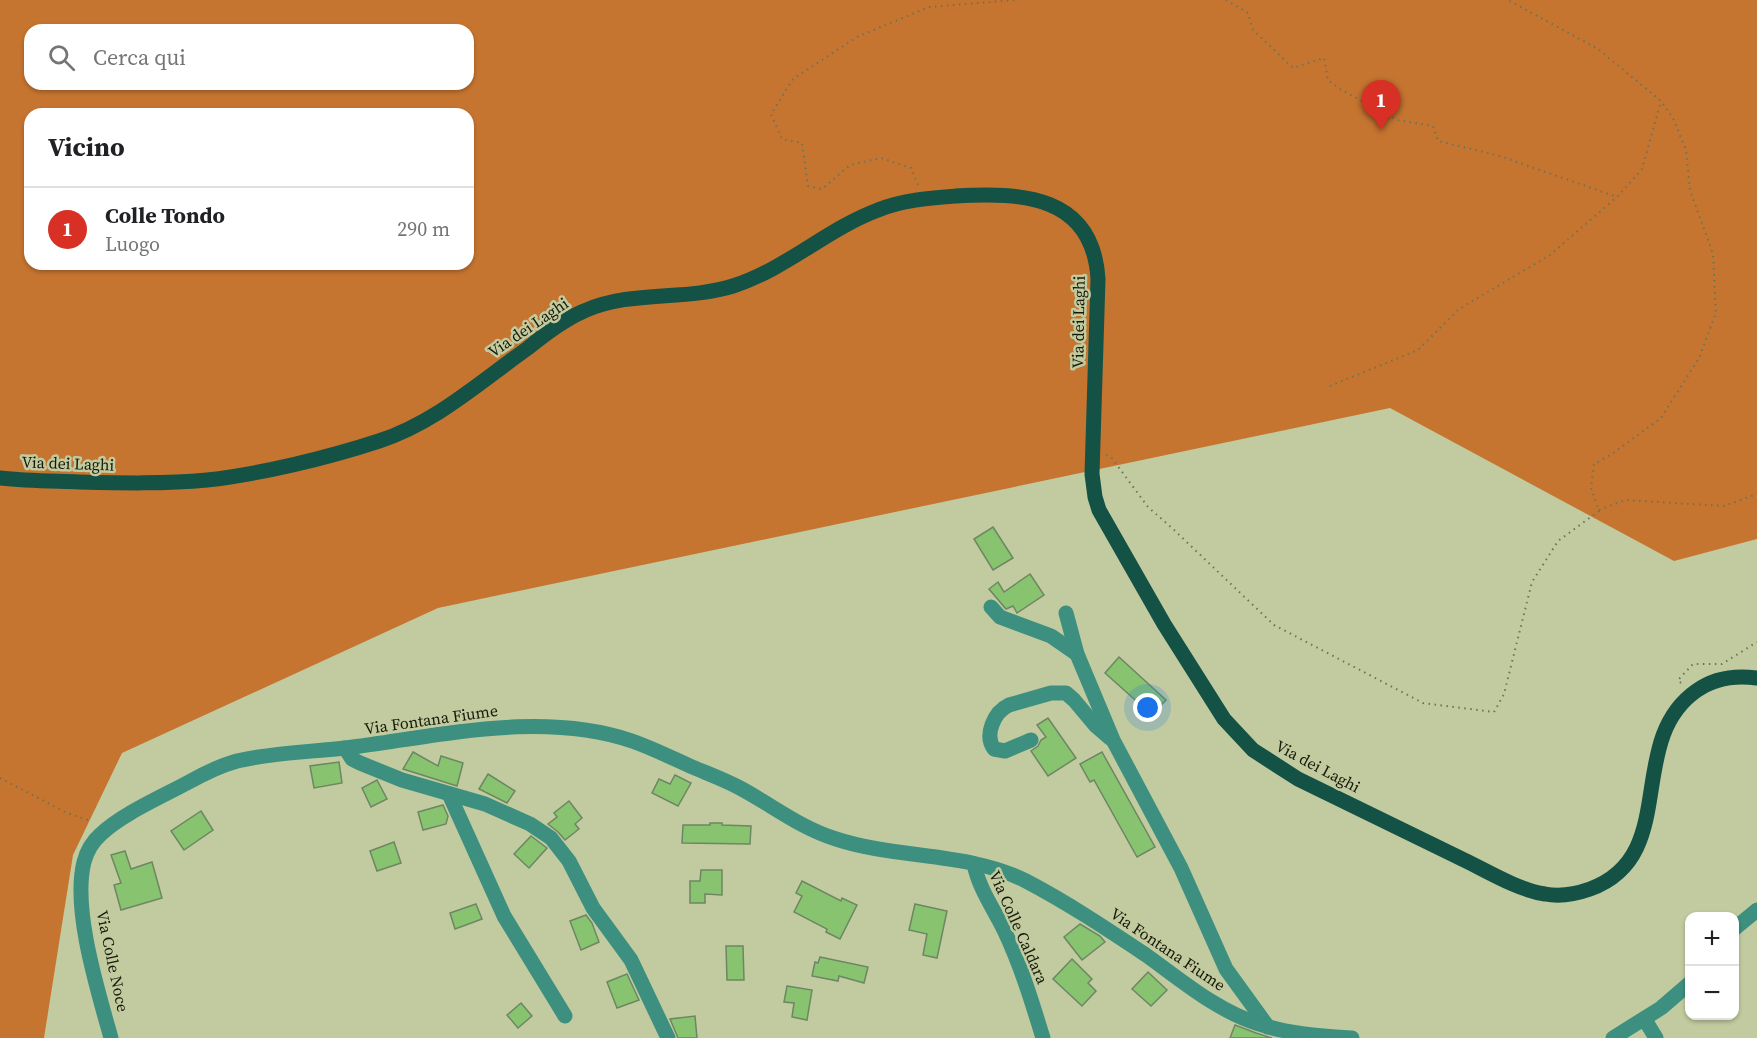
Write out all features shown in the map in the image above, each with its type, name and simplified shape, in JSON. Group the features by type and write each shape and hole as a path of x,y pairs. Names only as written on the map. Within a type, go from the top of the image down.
{"main road":[{"name":"Via dei Laghi","path":"0,478 125,483 199,480 253,472 365,445 406,431 436,414 548,333 584,311 621,301 731,287 773,269 869,213 889,206 919,200 994,194 1021,196 1040,200 1059,209 1074,221 1083,232 1094,255 1098,279 1092,474 1096,503 1103,519 1214,705 1243,741 1263,758 1298,779 1533,891 1556,895 1580,892 1605,882 1630,860 1636,851 1644,828 1657,754 1672,714 1692,694 1707,684 1723,678 1757,678"}],"street":[{"path":"991,607 1000,616 1051,636 1077,654"},
{"path":"1066,613 1077,654 1113,740 1175,856 1226,969 1268,1027"},
{"path":"1030,740 1005,751 994,749 990,738 997,715 1009,705 1061,692 1070,696 1095,725 1113,740"},
{"name":"Via Fontana Fiume","path":"108,828 201,775 229,764 255,758 345,748 469,729 544,728 602,733 656,750 728,782 795,822 832,838 1005,872 1029,883 1110,932 1216,1003 1244,1018 1268,1027 1352,1038"},
{"path":"345,748 352,759 360,763 402,780 485,804 530,824 546,834 559,846 572,866 589,902 636,969 668,1038"},
{"path":"449,794 504,916 565,1016"},
{"name":"Via Colle Noce","path":"108,828 95,840 88,851 83,870 82,888 89,952 111,1038"},
{"name":"Via Colle Caldara","path":"970,864 1004,930 1024,976 1043,1038"},
{"path":"1739,925 1757,910"},
{"path":"1613,1038 1645,1020 1685,987"},
{"path":"1645,1020 1656,1038"}],"path":[{"path":"919,200 918,184 911,168 880,158 850,165 822,189 808,186 802,143 782,139 771,114 793,79 857,37 929,7 1015,0"},
{"path":"1226,0 1248,13 1253,30 1293,68 1324,58 1328,80 1340,89 1397,120 1433,126 1438,141 1500,156 1617,197"},
{"path":"1508,0 1598,49 1661,101 1673,118 1686,150 1690,190 1713,254 1716,313 1699,358 1661,418 1612,454 1594,464 1591,488 1599,511"},
{"path":"1330,386 1418,350 1459,309 1550,255 1617,197 1642,169 1661,101"},
{"path":"1093,450 1112,457 1148,507 1274,625 1424,703 1494,712 1504,694 1532,582 1558,542 1599,511 1625,500 1724,506 1757,494"},
{"path":"1692,694 1678,680 1693,664 1722,664 1757,642"},
{"path":"0,778 67,813 108,828"}],"shaded area":[{"path":"0,0 1757,0 1757,539 1674,561 1390,408 438,608 122,753 73,855 44,1038 0,1038"}],"building":[{"path":"993,527 1013,558 993,570 974,539"},
{"path":"1030,574 1044,595 1017,613 1013,606 1006,609 989,589 998,582 1004,592"},
{"path":"1119,657 1166,700 1152,715 1105,673"},
{"path":"1048,718 1076,758 1048,776 1031,751 1046,737 1037,725"},
{"path":"413,752 438,766 441,756 463,763 457,786 403,769"},
{"path":"1102,752 1155,847 1137,857 1094,780 1090,782 1080,764"},
{"path":"339,762 342,783 314,788 310,766"},
{"path":"488,774 515,791 507,803 479,789"},
{"path":"675,775 691,783 678,806 652,793 659,779 670,784"},
{"path":"377,780 387,799 371,807 362,788"},
{"path":"569,801 582,818 575,824 579,829 565,840 548,824 557,817 554,813"},
{"path":"443,805 448,816 446,824 423,830 418,812"},
{"path":"201,811 213,830 184,850 171,831"},
{"path":"710,823 751,826 750,844 682,843 683,825 710,825"},
{"path":"531,836 547,848 529,868 514,854"},
{"path":"394,842 401,863 377,871 370,851"},
{"path":"125,851 131,869 152,862 162,898 121,910 114,885 121,883 111,855"},
{"path":"701,870 722,870 722,895 705,894 705,903 690,903 690,881 700,881"},
{"path":"802,881 841,901 842,898 857,905 840,939 826,932 827,929 794,912 802,896 796,893"},
{"path":"476,904 482,919 455,929 450,913"},
{"path":"915,904 947,911 937,958 923,955 927,934 909,930"},
{"path":"586,915 592,923 599,942 581,950 570,921"},
{"path":"1080,924 1100,936 1105,942 1082,960 1064,937"},
{"path":"726,946 743,946 744,980 727,980"},
{"path":"820,957 868,967 864,983 839,976 838,981 812,976 815,962 818,963"},
{"path":"1072,959 1092,979 1088,983 1096,991 1082,1006 1053,979"},
{"path":"1148,972 1167,990 1151,1006 1132,989"},
{"path":"627,974 639,1000 617,1008 607,982"},
{"path":"787,986 812,990 807,1020 792,1017 794,1003 784,1002"},
{"path":"521,1003 532,1016 518,1028 507,1015"},
{"path":"695,1016 697,1038 678,1038 670,1019"},
{"path":"1235,1025 1256,1033 1272,1038 1230,1038"}],"place":[{"name":"Colle Tondo","path":"1381,130"}]}
